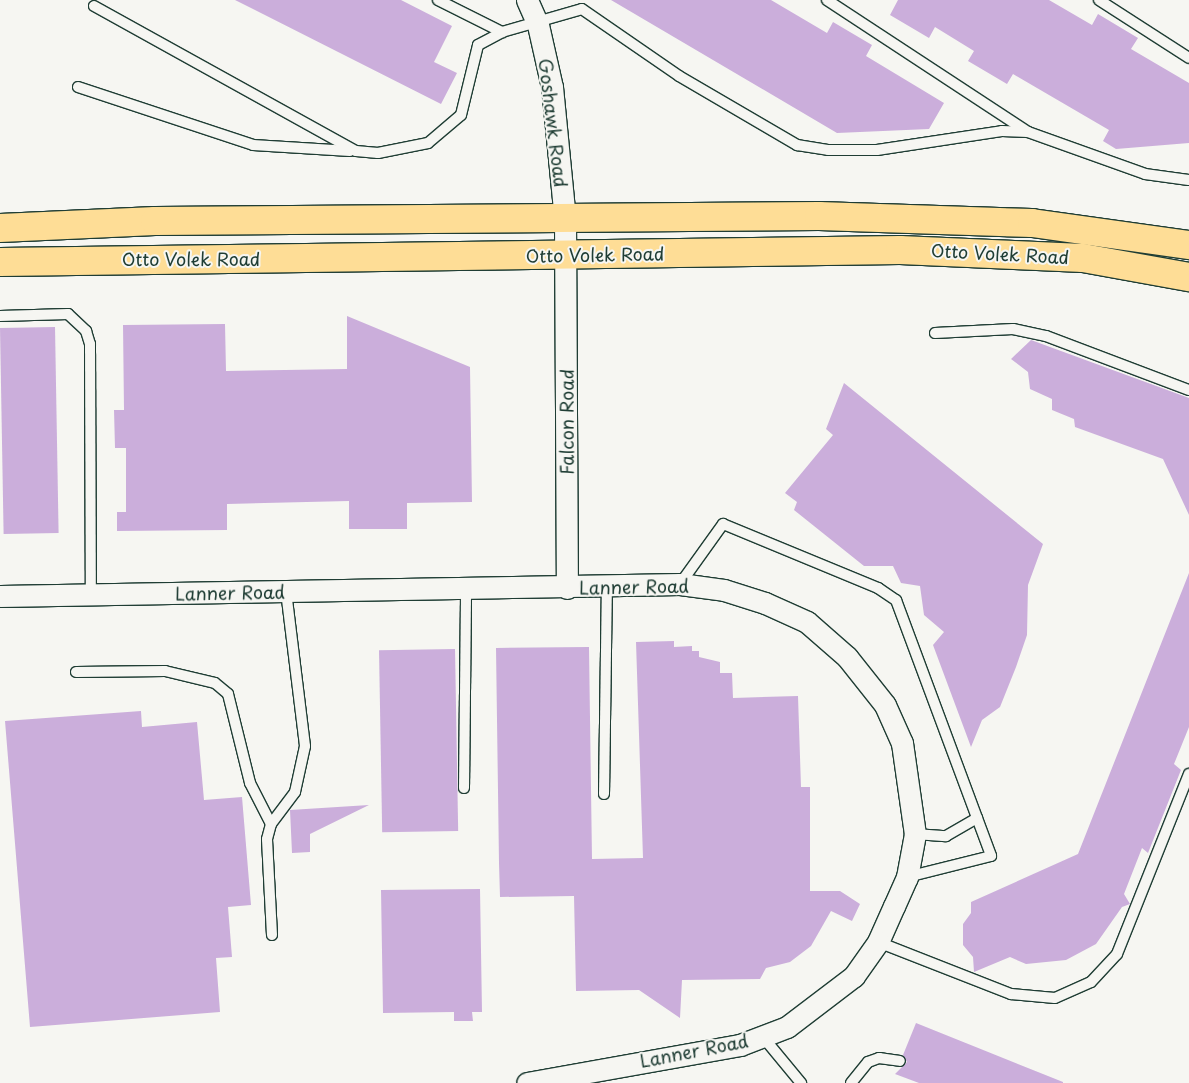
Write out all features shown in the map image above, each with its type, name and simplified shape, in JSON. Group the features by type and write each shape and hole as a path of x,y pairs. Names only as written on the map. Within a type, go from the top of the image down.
{"main road":[{"name":"Otto Volek Road","path":"0,228 155,221 819,216 965,220 1098,231 1189,245"},
{"name":"Otto Volek Road","path":"0,262 566,256 900,250 1018,252 1083,258 1189,277"}],"street":[{"name":"Goshawk Road","path":"526,0 538,25 552,87 566,256"},
{"name":"Falcon Road","path":"566,256 567,588"},
{"name":"Lanner Road","path":"0,596 466,590 680,584 724,590 765,603 807,622 847,657 885,705 902,743 915,834 907,877 878,942 854,976 816,1008 763,1037 740,1045 527,1083"}],"lane":[{"path":"438,0 502,32"},
{"path":"828,0 1028,132 1144,174 1189,180"},
{"path":"1099,0 1189,58"},
{"path":"94,6 356,151"},
{"path":"78,87 253,145 356,151 407,149 428,143 446,131 461,115 478,45 502,32 538,25 570,10 594,14 678,76 798,145 828,150 877,150 1002,131 1028,132"},
{"path":"0,316 68,314 86,331 92,595"},
{"path":"935,333 1013,329 1046,336 1189,390"},
{"path":"680,584 723,524 878,588 896,600 991,856 907,877"},
{"path":"604,794 607,587"},
{"path":"464,788 466,590"},
{"path":"271,824 295,792 305,746 286,592"},
{"path":"76,672 165,671 215,683 228,694 250,783 271,824 272,934"},
{"path":"878,942 1011,994 1055,998 1090,982 1117,954 1189,774"},
{"path":"915,834 946,836 977,818"},
{"path":"763,1037 801,1083"},
{"path":"851,1083 868,1062 879,1058 900,1061"}],"building":[{"path":"235,0 401,0 452,26 434,62 457,73 441,104"},
{"path":"611,0 771,0 827,33 833,22 872,45 866,56 944,103 929,129 837,133"},
{"path":"898,0 1049,0 1092,25 1098,14 1138,38 1131,49 1189,83 1189,143 1116,149 1103,141 1109,130 1013,74 1007,84 968,61 974,51 935,27 929,38 890,15"},
{"path":"347,316 470,367 472,502 407,503 407,529 349,529 349,501 227,504 227,530 117,531 117,512 126,512 126,448 115,448 114,410 124,410 123,325 225,324 226,371 347,369"},
{"path":"55,327 59,533 4,534 0,328"},
{"path":"1031,340 1189,398 1189,515 1163,459 1075,427 1074,419 1052,410 1052,399 1030,389 1028,372 1011,359"},
{"path":"844,383 1043,544 1028,585 1027,635 1016,667 1000,707 982,720 971,747 933,645 944,632 924,615 920,586 901,583 893,566 864,566 794,510 797,502 785,493 833,435 826,429"},
{"path":"1189,573 1189,727 1174,764 1181,770 1148,853 1142,848 1124,894 1130,904 1122,907 1096,944 1066,960 1026,964 1010,957 974,972 973,957 963,945 963,924 971,913 971,902 1078,854"},
{"path":"674,641 674,647 692,646 692,651 699,651 699,657 720,662 720,673 732,673 733,698 798,696 801,787 810,787 810,891 840,891 860,904 852,921 831,911 811,946 790,962 766,968 760,979 682,980 680,1018 639,990 576,991 574,896 500,897 499,863 496,648 589,647 592,859 643,858 636,642"},
{"path":"455,649 458,831 382,832 379,650"},
{"path":"141,711 142,727 197,722 204,800 242,797 251,905 228,907 232,957 216,958 220,1012 30,1027 5,721"},
{"path":"369,805 310,834 310,852 292,853 290,810"},
{"path":"480,889 482,1012 472,1012 473,1021 454,1021 454,1012 383,1013 381,890"},
{"path":"916,1023 1063,1083 919,1083 895,1074 907,1062 903,1055"}]}
